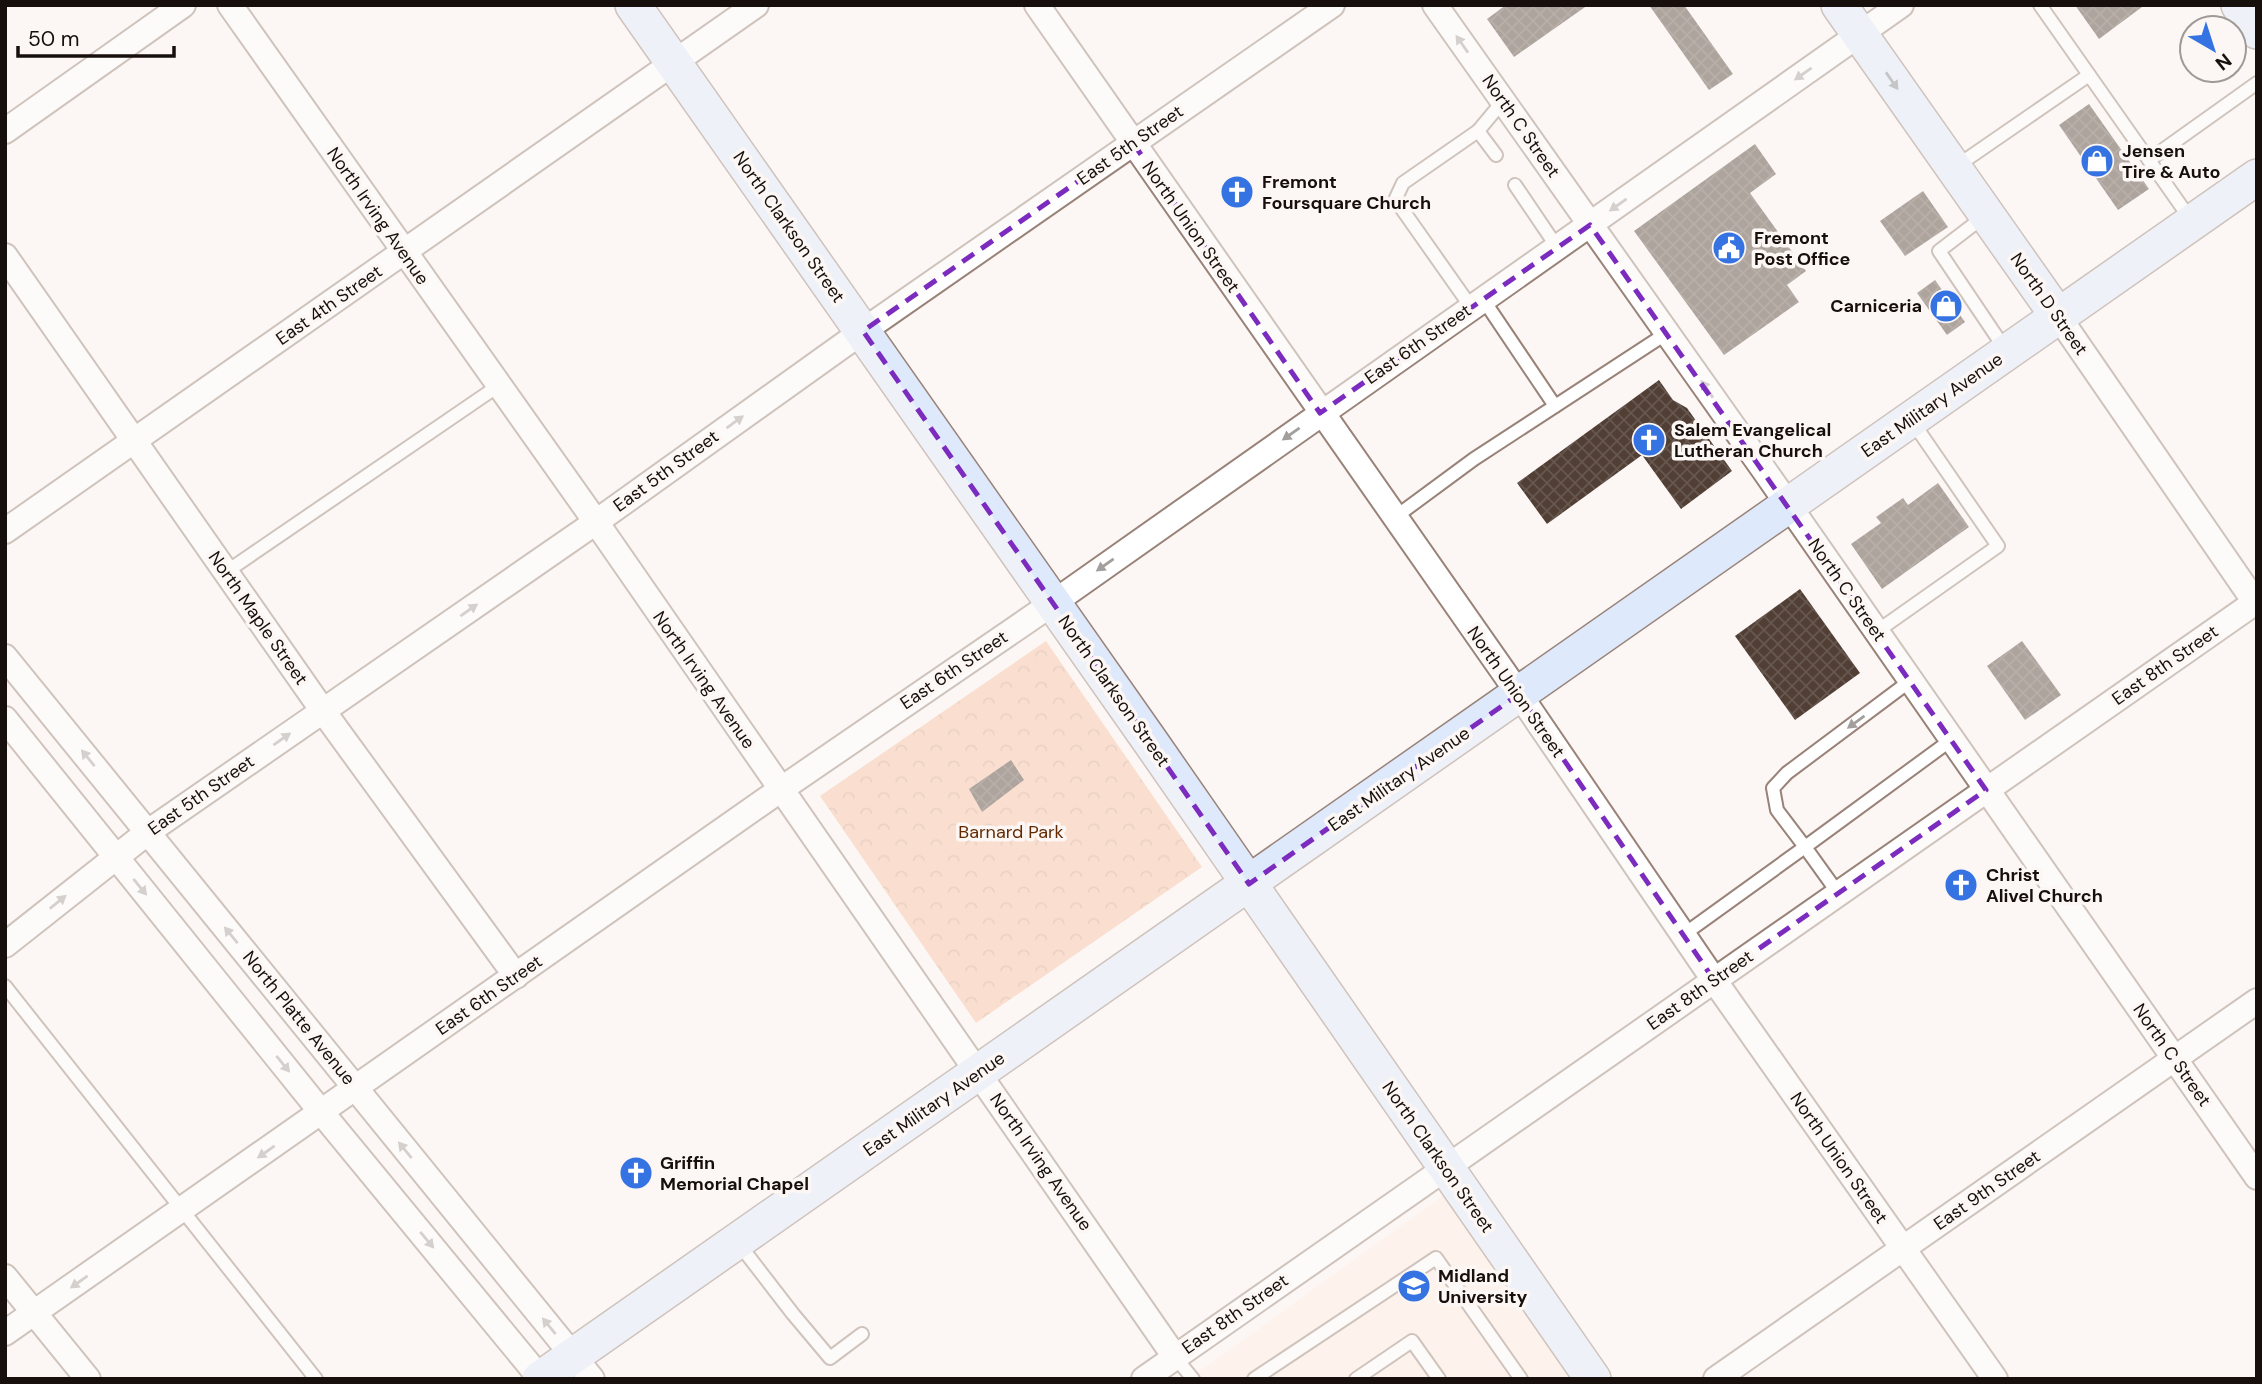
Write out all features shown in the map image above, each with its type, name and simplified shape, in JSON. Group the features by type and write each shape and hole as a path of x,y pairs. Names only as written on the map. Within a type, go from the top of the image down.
{"main road":[{"name":"North Clarkson Street","path":"633,5 1593,1379"},
{"name":"North D Street","path":"1839,5 2058,316"},
{"path":"2239,5 2257,31"},
{"name":"East Military Avenue","path":"540,1379 583,1367 736,1241 2257,177"}],"street":[{"path":"5,131 183,5"},
{"name":"North Irving Avenue","path":"230,5 596,522 1175,1357"},
{"name":"East 4th Street","path":"5,531 756,5"},
{"name":"North Union Street","path":"1037,5 1994,1379"},
{"name":"East 5th Street","path":"5,945 148,832 596,522 863,331 1332,5"},
{"name":"North C Street","path":"1435,5 2257,1177"},
{"name":"East 6th Street","path":"5,1334 780,790 1052,603 1901,5"},
{"name":"North Maple Street","path":"5,256 323,711 516,976"},
{"name":"North D Street","path":"2058,316 2256,603"},
{"name":"East 8th Street","path":"1144,1379 2256,603"},
{"name":"North Platte Avenue","path":"5,657 583,1367"},
{"path":"5,719 540,1379"},
{"name":"East 9th Street","path":"1716,1379 2257,1001"},
{"path":"5,1277 88,1379"}],"lane":[{"path":"2040,5 2192,222"},
{"path":"1954,169 2090,75"},
{"path":"2149,160 2257,83"},
{"path":"1503,101 1478,131 1404,183 1396,198 1555,406"},
{"path":"1478,131 1496,155"},
{"path":"1515,185 1558,247"},
{"path":"1986,215 1939,251 2007,352"},
{"path":"1394,518 1474,459 1667,333"},
{"path":"226,572 498,386"},
{"path":"1876,632 1998,546 1911,419"},
{"path":"1838,893 1777,810 1773,788 1787,772 1910,681"},
{"path":"1683,935 1951,740"},
{"path":"5,986 316,1379"},
{"path":"736,1241 830,1358 862,1334"},
{"path":"1254,1379 1436,1258 1521,1379"},
{"path":"1356,1379 1412,1341 1439,1379"},
{"path":"1175,1357 1193,1379"}],"highlighted area":[{"path":"1133,143 1320,413 1590,225 1986,790 1714,980 1519,694 1249,884 863,331"}],"shaded area":[{"name":"Midland University","path":"1445,1194 1575,1379 1189,1379"}],"green space":[{"name":"Barnard Park","path":"1046,641 1202,867 976,1023 820,796"}],"building":[{"path":"1506,5 1588,5 1514,57 1487,19"},
{"path":"1649,5 1684,5 1733,74 1709,90"},
{"path":"2075,5 2141,5 2142,7 2099,39"},
{"path":"2089,104 2149,189 2118,210 2059,125"},
{"path":"1755,144 1776,174 1750,193 1806,271 1787,285 1799,302 1724,355 1634,231"},
{"path":"1923,191 1948,227 1905,256 1880,221"},
{"path":"1935,280 1965,322 1947,335 1917,293"},
{"path":"1659,380 1673,400 1687,408 1732,471 1681,509 1642,455 1547,524 1517,483"},
{"path":"1938,483 1969,527 1882,589 1851,544 1881,523 1876,517 1903,498 1908,505"},
{"path":"1800,589 1860,673 1795,720 1735,636"},
{"path":"2022,641 2061,695 2025,720 1987,666"},
{"path":"1011,760 1024,780 982,812 969,789"}],"place":[{"name":"Jensen Tire & Auto","path":"2097,161"},
{"name":"Fremont Foursquare Church","path":"1237,192"},
{"name":"Fremont Post Office","path":"1729,248"},
{"name":"Carniceria","path":"1946,306"},
{"name":"Salem Evangelical Lutheran Church","path":"1649,440"},
{"name":"Christ Alivel Church","path":"1961,885"},
{"name":"Griffin Memorial Chapel","path":"636,1173"},
{"name":"Midland University","path":"1414,1286"}]}
